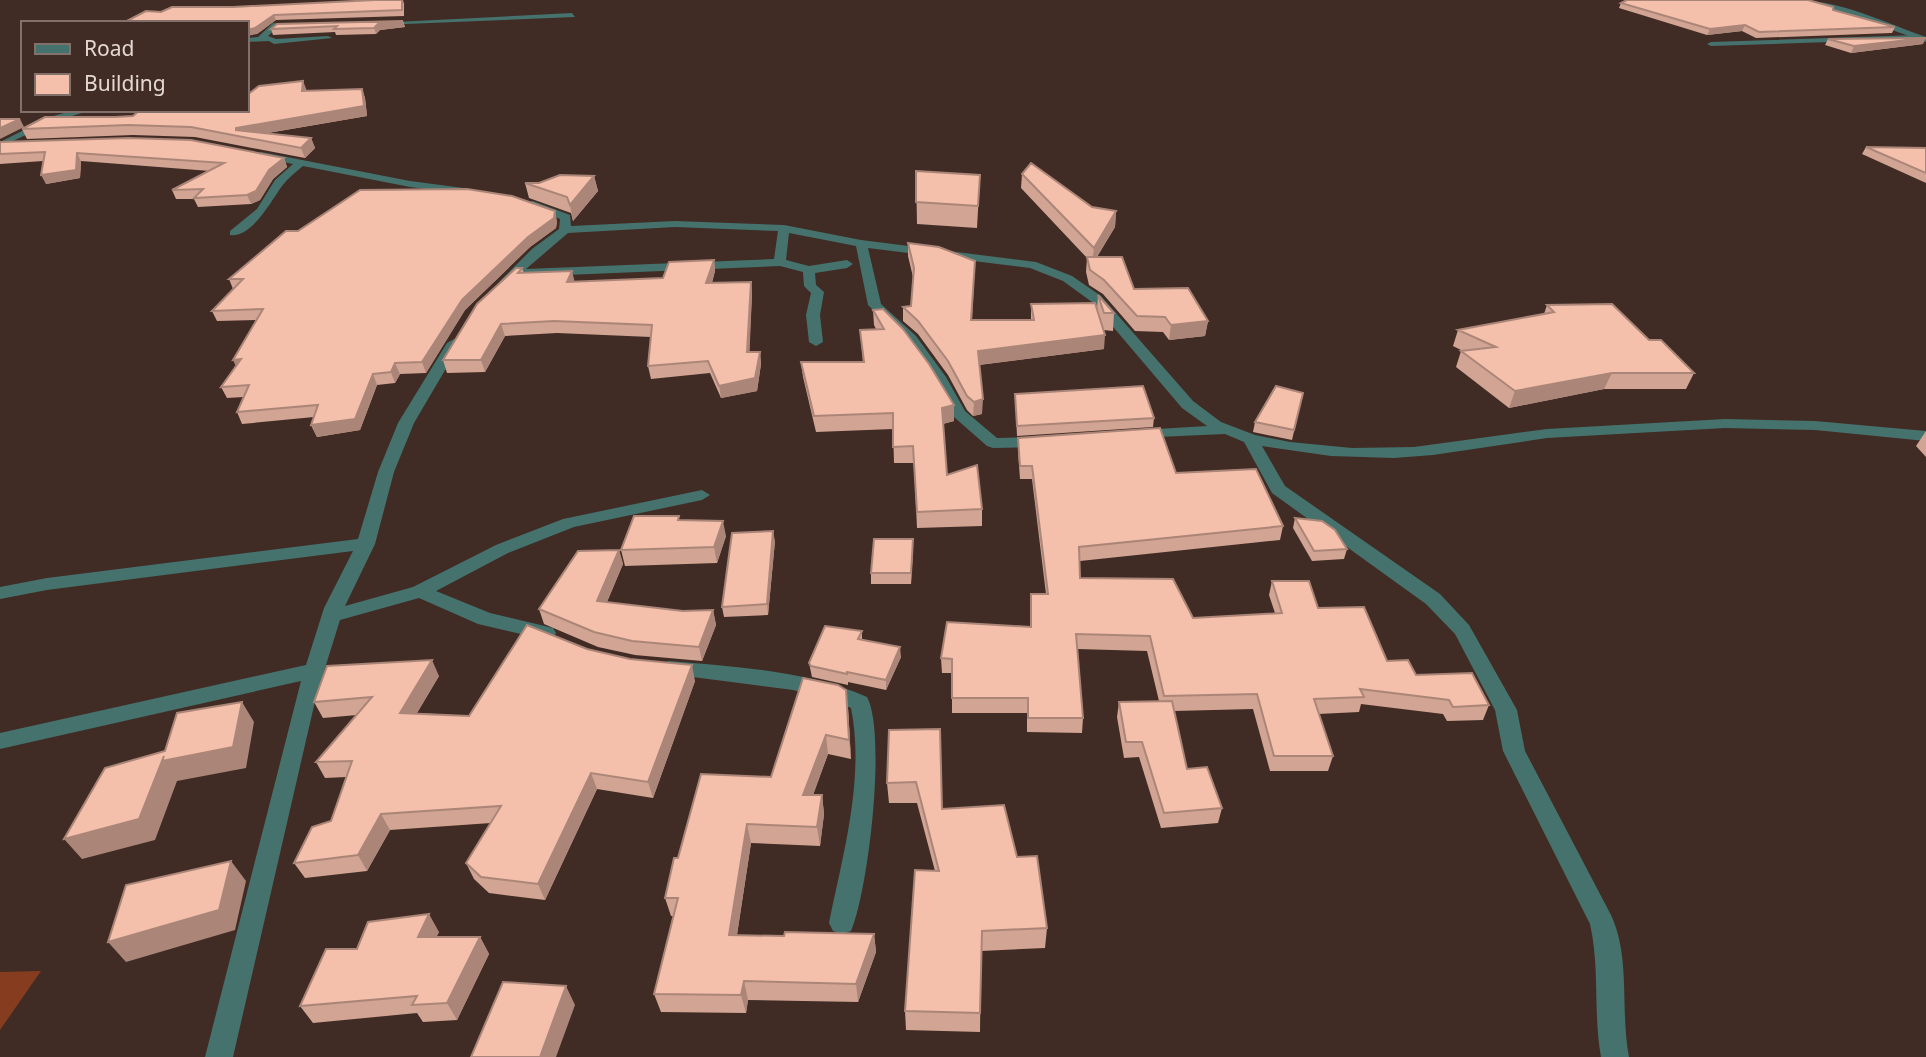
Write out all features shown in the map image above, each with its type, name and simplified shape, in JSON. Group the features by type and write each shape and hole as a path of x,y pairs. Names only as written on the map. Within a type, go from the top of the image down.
{"street":[{"path":"1800,0 1861,16 1922,38"},
{"path":"370,23 572,15"},
{"path":"261,39 276,25 303,24"},
{"path":"248,40 328,38"},
{"path":"1711,44 1922,38"},
{"path":"1,145 53,119 79,112"},
{"path":"1,145 29,144"},
{"path":"251,153 410,184 483,194"},
{"path":"234,233 261,211 279,182 301,163"},
{"path":"517,200 566,217 565,230"},
{"path":"488,299 536,252 565,230 676,224 784,228 861,244 1032,265 1055,271 1089,292 1119,319 1173,390 1189,406 1223,430 1250,439 1328,450 1416,452 1562,432 1742,423 1812,425 1926,436"},
{"path":"780,262 784,228"},
{"path":"861,244 873,301 911,339 939,377 959,414 993,443 1050,442"},
{"path":"515,274 780,262 809,270 846,264"},
{"path":"809,270 810,286 818,292 813,315 816,342"},
{"path":"219,1057 296,737 331,616 366,544 386,472 406,423 467,323"},
{"path":"1130,436 1223,430"},
{"path":"1250,439 1278,489 1433,599 1462,630 1506,710 1514,751 1602,923 1608,943 1611,1035 1615,1057"},
{"path":"331,616 420,592 523,540 569,523 702,495"},
{"path":"0,593 47,583 366,544"},
{"path":"420,592 485,619 548,634 568,644"},
{"path":"648,666 768,678 847,695 860,702 865,717 864,793 842,923"},
{"path":"0,741 314,670"}],"shaded area":[{"path":"41,971 0,1030 0,972"}],"building":[{"path":"402,0 402,10 274,15 248,30 248,21 127,21 146,11 161,12 172,7"},
{"path":"1627,0 1808,0 1833,7 1833,10 1895,27 1759,32 1745,25 1710,29 1621,3"},
{"path":"403,21 378,24 374,28 334,29 337,26 271,29 277,24"},
{"path":"1926,38 1854,46 1828,39"},
{"path":"303,81 302,91 362,89 364,106 236,128 311,138 301,148 191,127 128,125 22,129 45,117 115,117 133,116 138,112 248,112 248,94 259,86"},
{"path":"0,119 20,119 0,128"},
{"path":"129,138 191,140 284,158 269,170 256,191 247,195 194,198 203,189 172,190 224,163 77,153 76,170 41,175 45,152 0,154 0,142"},
{"path":"1866,147 1926,148 1926,173"},
{"path":"1031,163 1092,207 1116,211 1094,248 1022,174"},
{"path":"916,171 980,175 978,206 916,202"},
{"path":"560,175 594,176 570,205 567,197 525,183 539,183"},
{"path":"467,189 512,196 555,211 554,218 528,237 462,300 422,362 395,363 391,372 373,374 355,419 311,425 318,405 237,412 249,385 221,387 241,359 233,360 263,309 212,311 243,279 229,279 286,231 298,231 360,190"},
{"path":"908,243 939,247 975,261 971,320 1034,320 1031,304 1095,303 1105,335 978,351 983,399 974,402 967,396 948,361 918,321 903,307 911,306 914,268"},
{"path":"1087,257 1122,257 1134,289 1188,288 1208,321 1171,325 1165,317 1137,316 1104,280 1090,270"},
{"path":"714,260 706,283 751,282 747,352 760,352 755,378 719,386 708,361 648,366 652,325 554,321 501,324 481,360 443,360 477,304 516,268 522,268 518,273 572,271 567,282 663,278 669,262"},
{"path":"1098,295 1114,313 1104,313"},
{"path":"1612,304 1649,340 1661,340 1694,373 1612,373 1515,391 1461,351 1496,347 1458,330 1554,312 1547,305"},
{"path":"883,309 903,329 929,364 954,405 942,408 947,475 977,465 982,509 917,512 913,446 893,447 893,413 814,416 801,362 864,362 860,330 884,329 873,310"},
{"path":"1143,386 1154,418 1017,426 1015,394"},
{"path":"1276,386 1303,393 1294,430 1255,422"},
{"path":"1160,428 1176,473 1256,469 1283,526 1079,547 1080,578 1173,579 1193,618 1282,613 1272,581 1309,581 1318,608 1364,607 1387,661 1408,660 1416,675 1472,673 1489,705 1453,707 1449,700 1360,689 1364,697 1314,699 1333,756 1274,756 1257,694 1164,696 1150,636 1076,634 1083,718 1028,718 1028,698 952,698 952,659 941,658 947,622 1031,627 1031,594 1048,594 1032,466 1020,466 1018,438"},
{"path":"634,516 679,516 678,520 723,521 714,547 621,550"},
{"path":"1295,518 1322,521 1335,530 1347,549 1314,551"},
{"path":"773,531 767,604 722,607 732,533"},
{"path":"874,539 913,539 911,573 871,573"},
{"path":"619,550 597,601 683,611 713,610 699,647 632,641 594,632 539,609 578,551"},
{"path":"527,625 587,649 630,659 692,665 648,782 591,773 538,884 481,877 466,863 501,806 381,814 358,855 294,863 312,827 331,821 352,761 316,762 372,697 314,702 327,666 432,660 400,713 469,716"},
{"path":"825,626 862,631 858,639 900,647 886,680 811,666 809,663"},
{"path":"803,678 838,685 846,690 849,740 826,735 803,795 822,795 817,827 747,824 729,935 784,936 785,932 874,934 856,984 744,981 741,995 654,994 678,898 665,898 674,858 678,858 701,774 771,777"},
{"path":"1172,701 1187,769 1207,767 1222,808 1164,813 1142,742 1126,742 1119,702"},
{"path":"242,702 233,747 162,761 139,819 64,839 105,768 165,751 177,713"},
{"path":"940,729 942,809 1004,805 1017,857 1037,856 1047,928 982,931 980,1013 905,1011 915,870 939,871 916,782 887,783 889,730"},
{"path":"231,861 219,910 108,942 126,885"},
{"path":"429,914 418,937 480,937 447,1003 412,1005 417,996 300,1006 326,949 357,949 368,922"},
{"path":"503,982 566,986 540,1057 471,1057"}]}
